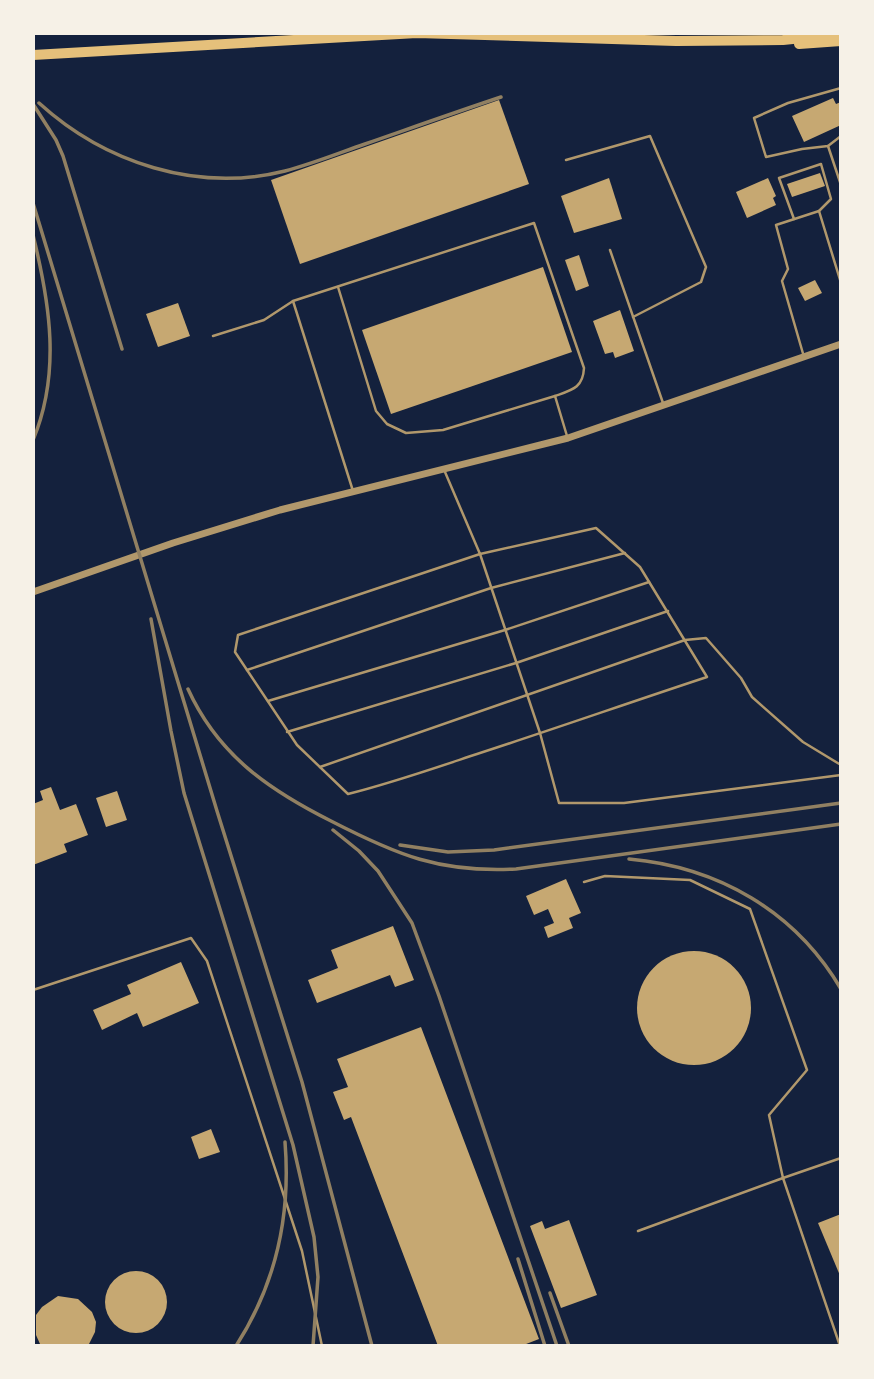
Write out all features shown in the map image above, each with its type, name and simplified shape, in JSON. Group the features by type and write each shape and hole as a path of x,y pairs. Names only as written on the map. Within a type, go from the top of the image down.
{"highway":[{"path":"33,55 417,33 676,41 783,40 841,34"},
{"path":"740,39 785,45 841,41"}],"street":[{"path":"33,592 173,543 353,491 568,438 841,344"}],"lane":[{"path":"841,88 788,103 754,118 766,157 828,146 841,136"},
{"path":"566,160 650,136 706,267 701,282 633,317"},
{"path":"828,146 841,186"},
{"path":"794,219 779,178 821,164 831,199 818,211 794,219 775,225 788,269 782,282 804,358"},
{"path":"818,211 841,283"},
{"path":"213,336 264,320 293,300 534,223 584,368 581,384 576,389 555,396 443,430 406,433 387,424 376,411 338,286"},
{"path":"610,250 664,406"},
{"path":"293,300 353,491"},
{"path":"555,396 568,438"},
{"path":"443,469 480,554 540,733 559,803 624,803 841,775"},
{"path":"596,528 640,567 707,677 374,788 348,794 297,745 288,732 235,652 238,635 480,554 596,528"},
{"path":"247,670 491,588 625,553"},
{"path":"267,701 505,630 649,582"},
{"path":"288,732 516,663 668,611"},
{"path":"320,768 685,640 706,638 741,678 752,698 803,742 841,765"},
{"path":"584,882 604,876 690,880 750,909 807,1070 769,1115 783,1178 840,1346"},
{"path":"33,990 191,938 207,961 302,1251 322,1346"},
{"path":"638,1231 841,1158"}],"building":[{"path":"833,98 836,104 841,102 841,125 804,142 792,116"},
{"path":"499,100 529,184 300,264 271,180"},
{"path":"820,173 825,186 792,197 787,184"},
{"path":"609,178 622,219 574,233 561,196"},
{"path":"768,178 776,196 773,198 776,205 747,218 736,192"},
{"path":"579,255 589,286 576,291 565,260"},
{"path":"543,267 572,352 391,414 362,330"},
{"path":"815,280 822,293 805,301 798,288"},
{"path":"178,303 190,336 158,347 146,314"},
{"path":"620,310 634,351 615,358 613,352 605,354 593,321"},
{"path":"51,787 60,810 76,804 88,835 64,844 67,852 33,865 33,804 43,800 40,791"},
{"path":"117,791 127,820 106,827 96,798"},
{"path":"566,879 581,913 569,918 573,928 548,938 544,927 554,923 548,909 534,915 526,896"},
{"path":"393,926 414,980 395,987 390,975 317,1003 308,980 338,968 331,950"},
{"path":"694,951 716,956 734,968 746,986 751,1008 746,1030 734,1048 716,1060 694,1065 672,1060 654,1048 642,1030 637,1008 642,986 654,968 672,956"},
{"path":"181,962 199,1003 143,1027 137,1013 102,1030 93,1010 131,994 127,985"},
{"path":"421,1027 539,1339 521,1346 438,1346 351,1117 344,1120 333,1092 348,1087 337,1059"},
{"path":"211,1129 220,1152 199,1159 191,1137"},
{"path":"841,1214 841,1278 818,1223"},
{"path":"569,1220 597,1295 561,1308 530,1226 542,1221 545,1229"},
{"path":"136,1271 158,1280 167,1302 158,1324 136,1333 114,1324 105,1302 114,1280"},
{"path":"58,1296 78,1299 92,1312 96,1322 95,1332 88,1346 40,1344 36,1335 36,1315 42,1307"}],"railway":[{"path":"39,103 65,124 123,157 154,168 219,178 252,177 285,171 501,97"},
{"path":"33,104 63,156 122,349"},
{"path":"33,203 302,1082 372,1346"},
{"path":"33,235 44,287 50,338 47,389 33,440"},
{"path":"151,619 184,793 293,1145 314,1237 318,1277 313,1346"},
{"path":"188,689 214,733 230,752 266,783 355,833 398,852 441,865 516,869 841,824"},
{"path":"400,845 448,852 494,850 841,803"},
{"path":"333,830 378,871 412,923 557,1346"},
{"path":"629,859 693,872 723,883 751,898 801,937 841,989"},
{"path":"236,1346 261,1298 278,1248 286,1196 285,1142"},
{"path":"518,1259 545,1346"},
{"path":"550,1293 569,1346"}]}
